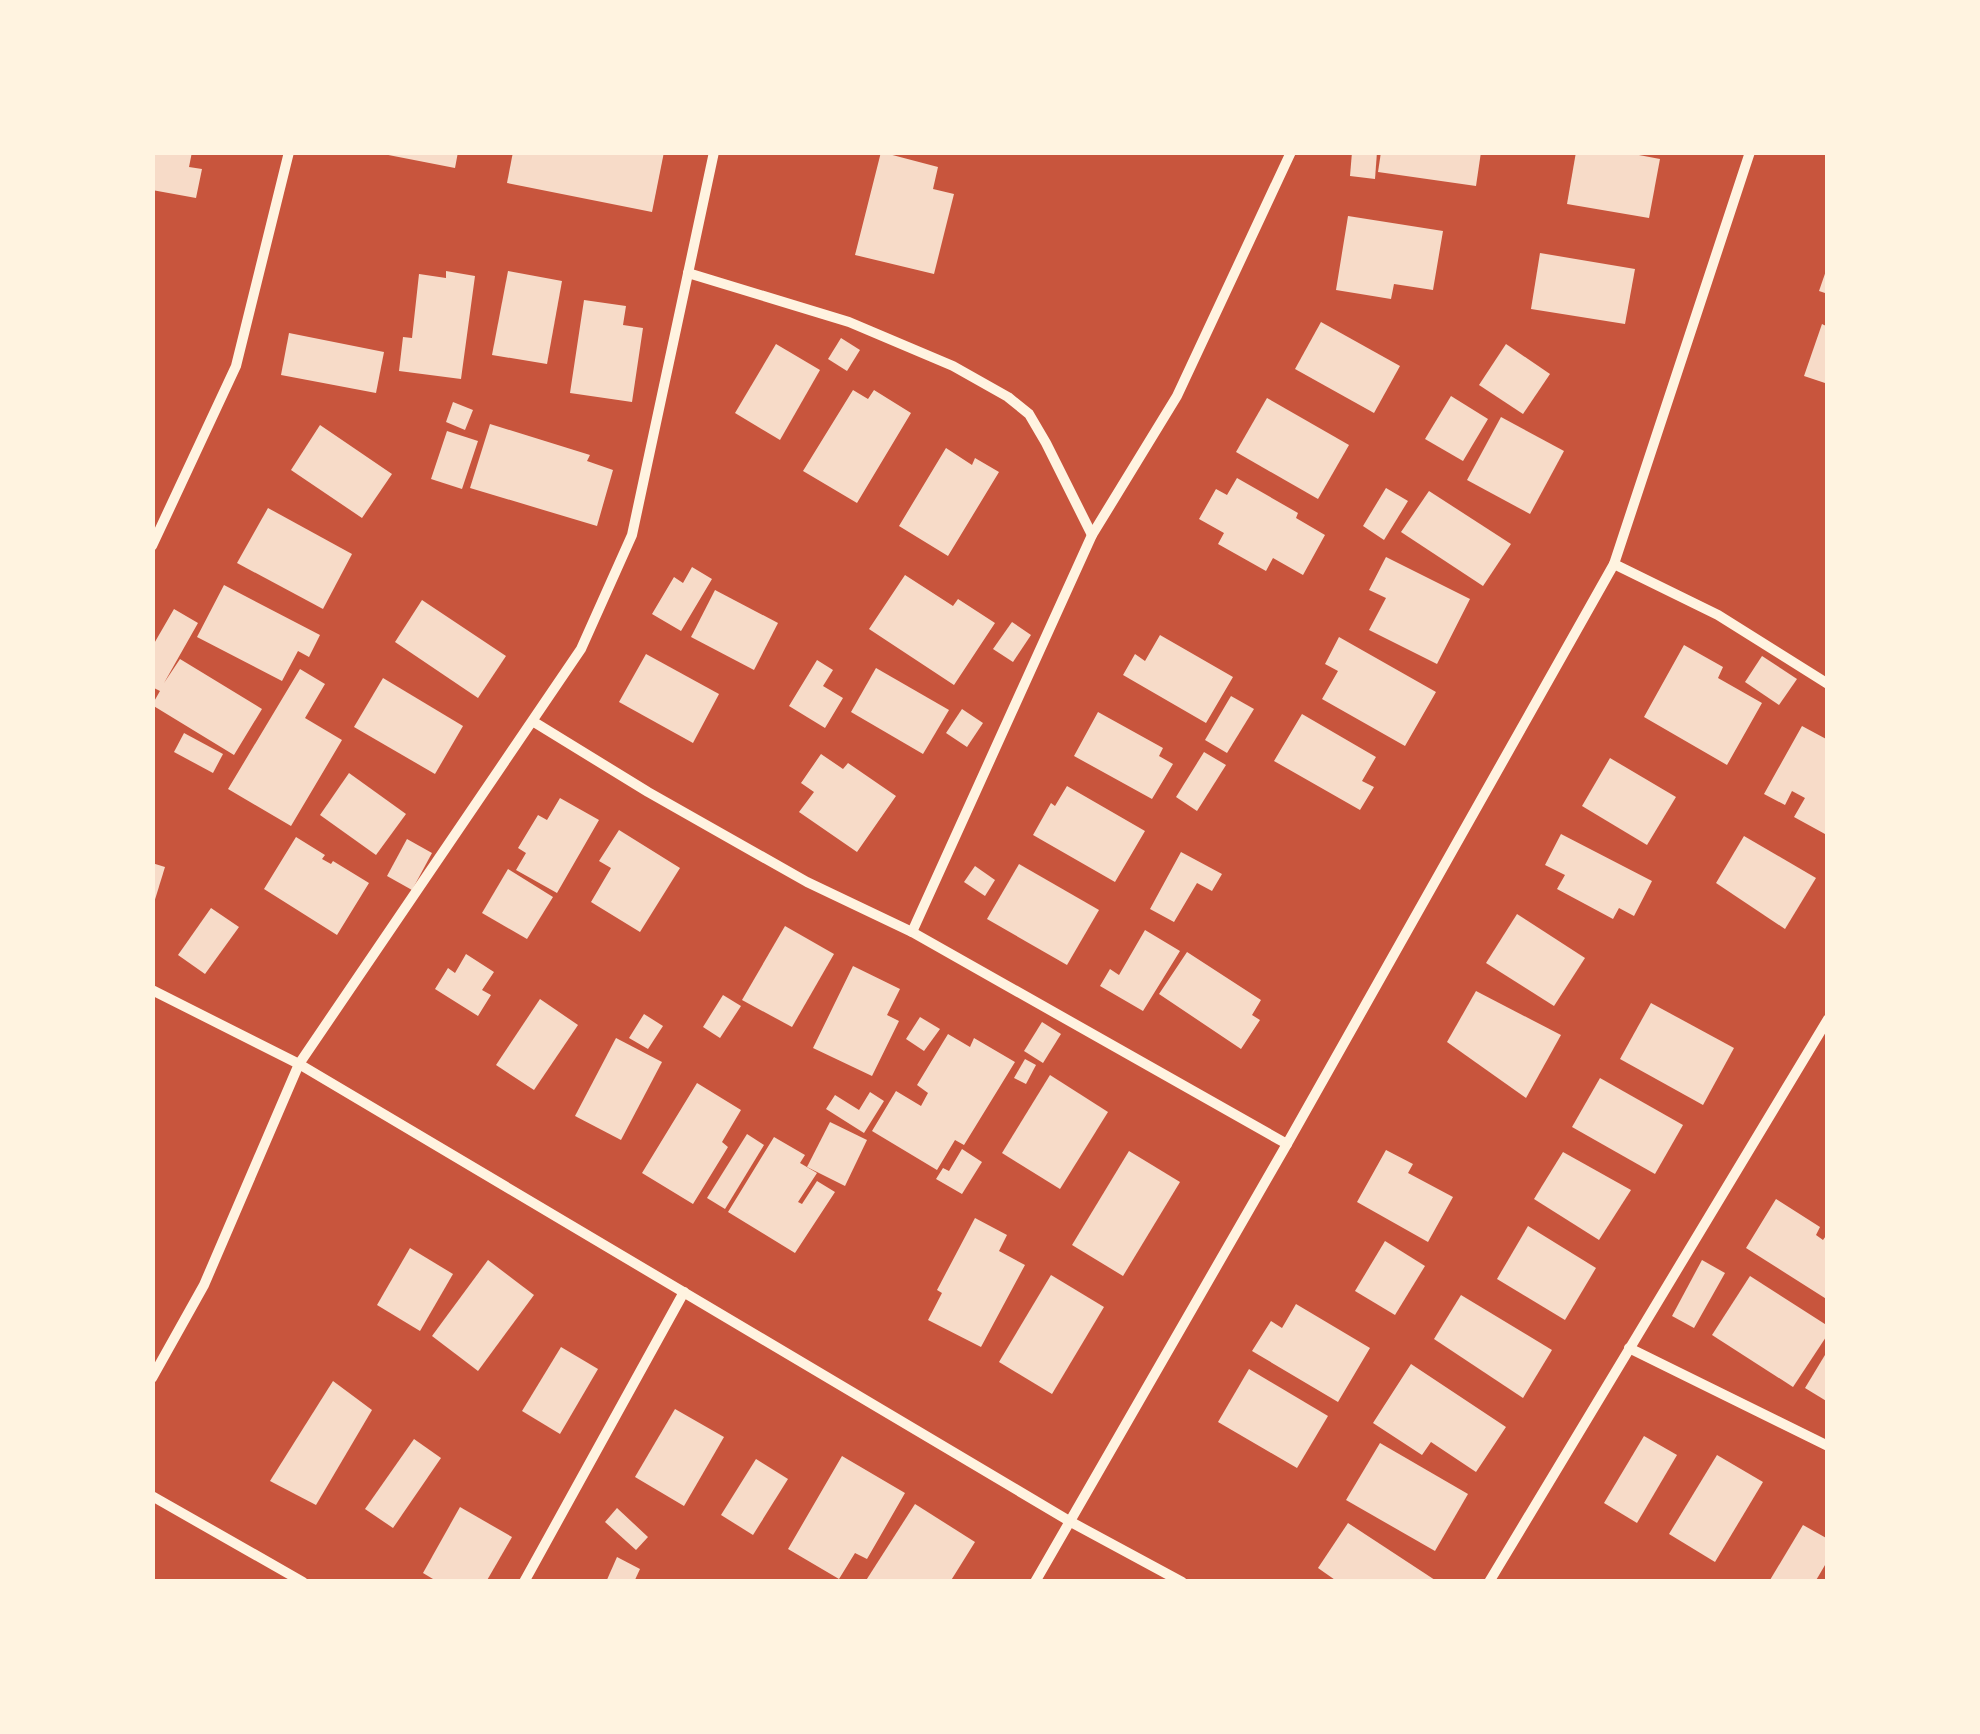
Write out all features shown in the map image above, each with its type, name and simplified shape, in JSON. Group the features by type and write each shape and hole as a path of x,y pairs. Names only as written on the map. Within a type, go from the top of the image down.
{"street":[{"path":"152,546 236,366 290,152"},
{"path":"152,1378 204,1285 299,1064 581,650 632,535 714,152"},
{"path":"912,932 1092,536 1177,396 1291,152"},
{"path":"1035,1582 1614,564 1750,152"},
{"path":"688,274 849,322 953,366 1008,397 1029,414 1046,442 1092,536"},
{"path":"1614,564 1718,615 1828,684"},
{"path":"534,722 791,873 912,932 1287,1144"},
{"path":"152,990 299,1064 1070,1522 1182,1582"},
{"path":"1489,1582 1828,1019"},
{"path":"524,1582 684,1292"},
{"path":"1629,1348 1828,1446"},
{"path":"152,1496 302,1582"}],"building":[{"path":"152,152 192,152 189,167 202,169 196,198 152,190"},
{"path":"373,152 458,152 455,168"},
{"path":"513,152 664,152 652,212 507,183"},
{"path":"881,152 938,167 933,189 954,194 934,274 855,255"},
{"path":"1352,152 1377,152 1375,179 1350,176"},
{"path":"1381,152 1481,152 1476,186 1378,172"},
{"path":"1576,152 1623,152 1660,159 1649,218 1567,204"},
{"path":"1348,216 1443,231 1433,290 1394,284 1391,299 1336,290"},
{"path":"1540,253 1635,269 1625,324 1531,309"},
{"path":"1828,265 1828,294 1819,291"},
{"path":"446,271 475,276 461,379 399,371 403,337 412,338 419,274 446,278"},
{"path":"508,271 562,281 547,364 492,355"},
{"path":"584,300 626,306 623,325 643,328 632,402 570,393"},
{"path":"1321,322 1400,366 1374,413 1295,369"},
{"path":"1822,324 1828,327 1828,384 1804,376"},
{"path":"289,333 384,352 376,393 281,375"},
{"path":"841,338 860,350 847,371 828,359"},
{"path":"776,344 820,370 780,440 735,413"},
{"path":"1506,344 1550,374 1523,414 1479,385"},
{"path":"853,390 868,399 874,390 911,413 857,503 803,471"},
{"path":"1451,396 1488,419 1463,461 1425,439"},
{"path":"1267,398 1349,445 1318,499 1236,452"},
{"path":"453,402 473,410 465,430 446,422"},
{"path":"1501,417 1564,451 1530,514 1467,480"},
{"path":"490,424 590,455 587,461 613,470 597,526 470,488"},
{"path":"320,425 392,474 362,518 291,470"},
{"path":"447,431 478,441 462,489 431,479"},
{"path":"946,448 972,465 975,458 999,472 948,556 899,526"},
{"path":"1237,478 1298,513 1296,518 1325,535 1303,575 1273,558 1266,571 1218,544 1224,533 1199,519 1216,489 1227,495"},
{"path":"1386,488 1408,501 1384,540 1363,526"},
{"path":"1429,491 1511,544 1483,586 1401,532"},
{"path":"268,508 352,554 323,609 237,563"},
{"path":"1386,557 1470,599 1437,664 1369,630 1386,598 1369,590"},
{"path":"692,567 712,579 681,631 652,614 674,577 683,583"},
{"path":"905,575 953,606 958,599 995,623 954,685 869,629"},
{"path":"224,585 320,635 309,657 298,651 282,681 197,637"},
{"path":"715,590 778,623 754,670 691,637"},
{"path":"422,600 506,656 478,698 395,642"},
{"path":"174,609 198,623 164,683 180,659 262,709 234,755 152,705 160,691 152,687 152,647"},
{"path":"1012,622 1031,635 1013,662 993,649"},
{"path":"1160,635 1233,677 1206,723 1123,675 1135,654 1145,661"},
{"path":"1339,637 1436,692 1405,746 1322,699 1338,671 1325,664"},
{"path":"1684,645 1723,667 1718,678 1762,703 1727,765 1644,717"},
{"path":"646,654 719,694 693,743 619,702"},
{"path":"1762,656 1797,679 1779,705 1745,682"},
{"path":"817,660 833,670 823,686 843,698 825,728 789,706"},
{"path":"876,668 949,710 923,754 851,712"},
{"path":"300,669 325,684 305,718 342,740 291,826 228,789"},
{"path":"383,678 463,726 435,774 354,727"},
{"path":"1231,696 1254,709 1227,753 1205,740"},
{"path":"962,709 983,723 967,747 946,733"},
{"path":"1098,712 1163,748 1159,756 1173,764 1152,799 1074,756"},
{"path":"1302,714 1376,757 1362,781 1374,787 1360,810 1274,761"},
{"path":"1802,726 1828,740 1825,834 1794,817 1805,798 1792,791 1785,805 1764,794"},
{"path":"184,733 223,754 213,773 174,752"},
{"path":"1204,752 1226,765 1197,811 1176,797"},
{"path":"821,754 843,769 848,763 896,796 857,852 799,812 814,792 801,783"},
{"path":"1610,758 1676,797 1647,845 1582,806"},
{"path":"349,773 406,814 376,855 320,815"},
{"path":"1067,786 1145,831 1115,882 1033,835 1051,803 1055,806"},
{"path":"560,798 599,820 557,893 516,870 526,853 518,848 538,815 547,820"},
{"path":"619,830 680,868 640,932 591,902 611,868 599,861"},
{"path":"1561,834 1652,881 1634,916 1619,908 1613,919 1557,889 1565,875 1545,865"},
{"path":"1744,836 1816,878 1785,929 1716,883"},
{"path":"296,837 325,855 322,859 331,864 333,861 369,883 337,935 264,889"},
{"path":"407,839 432,853 412,890 387,876"},
{"path":"1181,852 1222,874 1212,891 1197,883 1174,922 1150,909"},
{"path":"152,863 165,867 153,906 152,906"},
{"path":"1019,864 1099,910 1067,965 987,919"},
{"path":"975,866 995,880 985,896 964,882"},
{"path":"508,869 553,897 527,939 482,913"},
{"path":"211,908 239,927 205,974 178,955"},
{"path":"1517,914 1585,958 1554,1006 1486,963"},
{"path":"785,926 834,954 792,1027 742,1000"},
{"path":"1145,930 1180,951 1143,1011 1100,986 1110,969 1119,975"},
{"path":"1187,952 1261,1000 1252,1015 1260,1020 1241,1049 1159,994"},
{"path":"466,954 494,972 482,990 491,995 478,1016 435,989 448,968 455,973"},
{"path":"853,966 900,989 887,1015 899,1021 872,1076 813,1048"},
{"path":"1476,991 1561,1035 1526,1098 1447,1042"},
{"path":"723,995 741,1006 720,1038 703,1027"},
{"path":"540,999 578,1025 534,1090 496,1065"},
{"path":"1651,1003 1734,1048 1703,1105 1620,1059"},
{"path":"644,1014 663,1026 648,1049 629,1038"},
{"path":"920,1017 940,1029 924,1051 906,1039"},
{"path":"1042,1022 1061,1034 1043,1063 1024,1051"},
{"path":"948,1034 970,1047 974,1038 1015,1062 964,1145 955,1140 937,1170 872,1131 896,1091 921,1106 928,1093 917,1085"},
{"path":"616,1038 662,1062 621,1140 575,1116"},
{"path":"1025,1059 1036,1065 1026,1084 1014,1078"},
{"path":"1050,1075 1108,1112 1060,1189 1002,1153"},
{"path":"1600,1078 1683,1125 1655,1174 1572,1127"},
{"path":"697,1083 741,1110 722,1142 728,1147 693,1204 642,1173"},
{"path":"870,1092 884,1101 864,1133 826,1109 835,1095 859,1110"},
{"path":"830,1122 867,1140 845,1186 807,1167"},
{"path":"747,1134 764,1145 725,1209 707,1198"},
{"path":"774,1137 805,1155 800,1163 817,1173 798,1202 802,1204 817,1181 835,1192 795,1253 728,1212"},
{"path":"962,1149 982,1162 962,1194 936,1179 943,1168 949,1171"},
{"path":"1386,1150 1413,1164 1408,1173 1453,1197 1428,1242 1357,1202"},
{"path":"1129,1151 1180,1182 1123,1276 1072,1245"},
{"path":"1563,1152 1631,1190 1599,1240 1534,1199"},
{"path":"1776,1199 1820,1227 1816,1235 1823,1240 1828,1233 1828,1300 1746,1248"},
{"path":"975,1218 1007,1235 999,1251 1025,1265 981,1347 928,1320 942,1293 937,1290"},
{"path":"1528,1226 1596,1268 1565,1320 1497,1279"},
{"path":"1385,1241 1425,1266 1395,1315 1355,1291"},
{"path":"410,1248 453,1274 420,1331 377,1305"},
{"path":"488,1260 534,1295 478,1371 432,1336"},
{"path":"1702,1260 1725,1273 1694,1328 1672,1316"},
{"path":"1051,1275 1104,1307 1052,1394 999,1362"},
{"path":"1750,1276 1828,1326 1828,1334 1793,1387 1712,1335"},
{"path":"1461,1295 1552,1350 1523,1398 1434,1339"},
{"path":"1296,1304 1370,1348 1338,1402 1252,1351 1271,1321 1282,1328"},
{"path":"561,1347 598,1369 560,1434 522,1411"},
{"path":"1828,1350 1828,1402 1805,1388"},
{"path":"1411,1364 1506,1427 1476,1472 1431,1442 1422,1455 1373,1423"},
{"path":"1249,1369 1328,1416 1297,1468 1218,1422"},
{"path":"333,1381 372,1410 316,1505 270,1481"},
{"path":"675,1409 724,1437 684,1506 635,1477"},
{"path":"1644,1436 1677,1455 1637,1523 1604,1503"},
{"path":"414,1439 441,1458 393,1528 365,1509"},
{"path":"1380,1443 1468,1494 1435,1551 1346,1500"},
{"path":"1717,1455 1763,1482 1715,1562 1669,1534"},
{"path":"842,1456 905,1493 867,1559 855,1553 839,1579 788,1549"},
{"path":"756,1459 788,1479 753,1535 721,1515"},
{"path":"915,1504 975,1542 950,1582 865,1582"},
{"path":"460,1507 512,1537 486,1582 438,1582 423,1573"},
{"path":"617,1508 648,1537 636,1550 605,1522"},
{"path":"1348,1523 1438,1582 1338,1582 1318,1568"},
{"path":"1803,1525 1828,1539 1828,1560 1815,1582 1773,1582 1770,1580"},
{"path":"617,1557 640,1569 634,1582 606,1582"}]}
